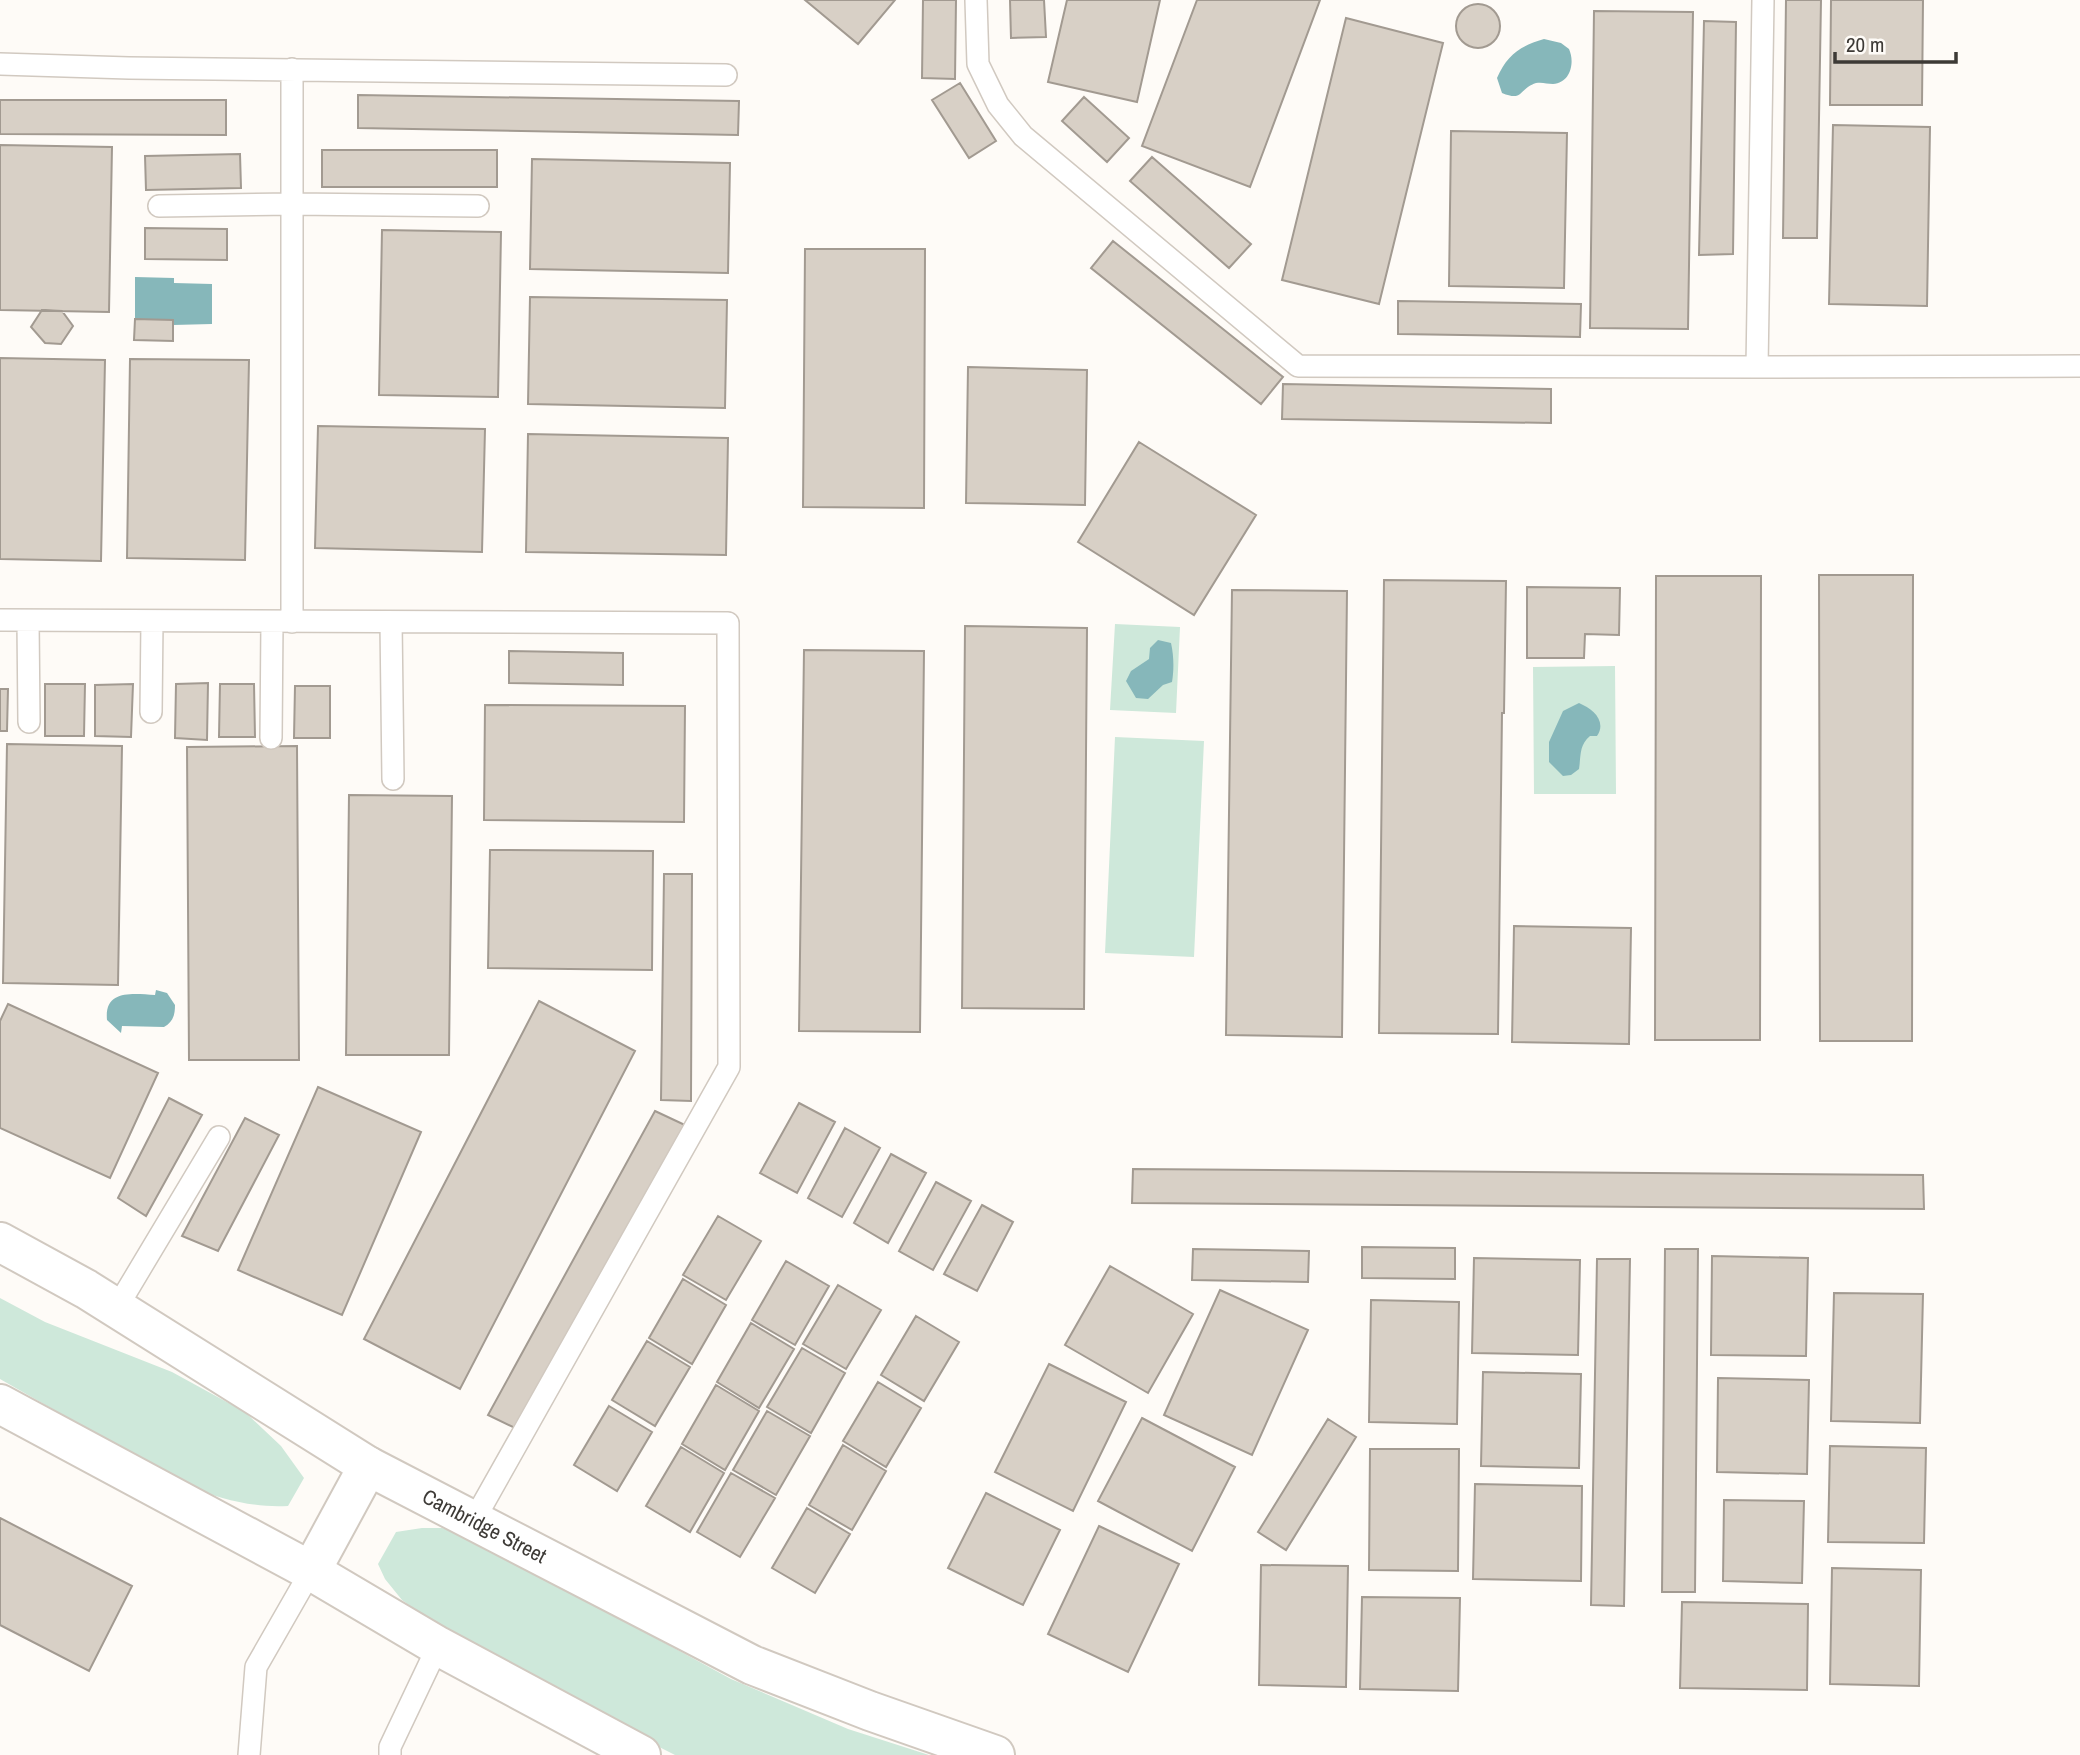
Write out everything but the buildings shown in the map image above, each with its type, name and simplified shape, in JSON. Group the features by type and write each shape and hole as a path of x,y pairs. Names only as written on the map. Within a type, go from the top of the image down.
{"street":[{"name":"Cambridge Street","path":"0,1242 86,1289 368,1466 752,1665 870,1711 995,1755"},
{"path":"0,1404 311,1571 438,1647 641,1755"},
{"path":"311,1571 368,1466"}],"lane":[{"path":"976,0 978,64 998,105 1023,136 1298,366 2080,366"},
{"path":"1757,367 1763,0"},
{"path":"0,64 726,75"},
{"path":"271,738 282,622 293,204 292,69"},
{"path":"159,206 478,206"},
{"path":"0,620 728,624 729,1067 474,1520"},
{"path":"28,621 29,722"},
{"path":"151,712 152,621"},
{"path":"391,622 393,779"},
{"path":"116,1309 219,1137"},
{"path":"249,1755 256,1667 311,1571"},
{"path":"390,1751 438,1647"}],"green space":[{"path":"1115,624 1180,627 1176,713 1110,710"},
{"path":"1615,666 1616,794 1534,794 1533,667"},
{"path":"1115,737 1204,741 1194,957 1105,953"},
{"path":"0,1298 45,1322 172,1372 245,1412 281,1446 304,1478 288,1506 238,1502 189,1487 0,1379"},
{"path":"442,1528 468,1536 731,1679 848,1729 929,1755 675,1755 596,1715 432,1622 402,1600 385,1579 378,1564 396,1532"}],"water":[{"path":"1544,39 1561,43 1569,49 1572,60 1568,76 1559,83 1536,83 1518,95 1502,93 1497,78 1505,63 1521,48"},
{"path":"135,277 174,278 174,283 212,284 212,324 173,325 172,320 135,319"},
{"path":"1158,640 1171,643 1172,682 1163,685 1148,699 1136,698 1126,681 1131,671 1149,659 1150,648"},
{"path":"1579,703 1597,716 1600,731 1597,736 1590,736 1584,743 1579,769 1571,775 1563,776 1549,762 1549,742 1563,711"},
{"path":"156,990 167,993 175,1005 173,1018 164,1027 122,1026 121,1033 107,1020 107,1010 115,998 129,994 155,995"}]}
